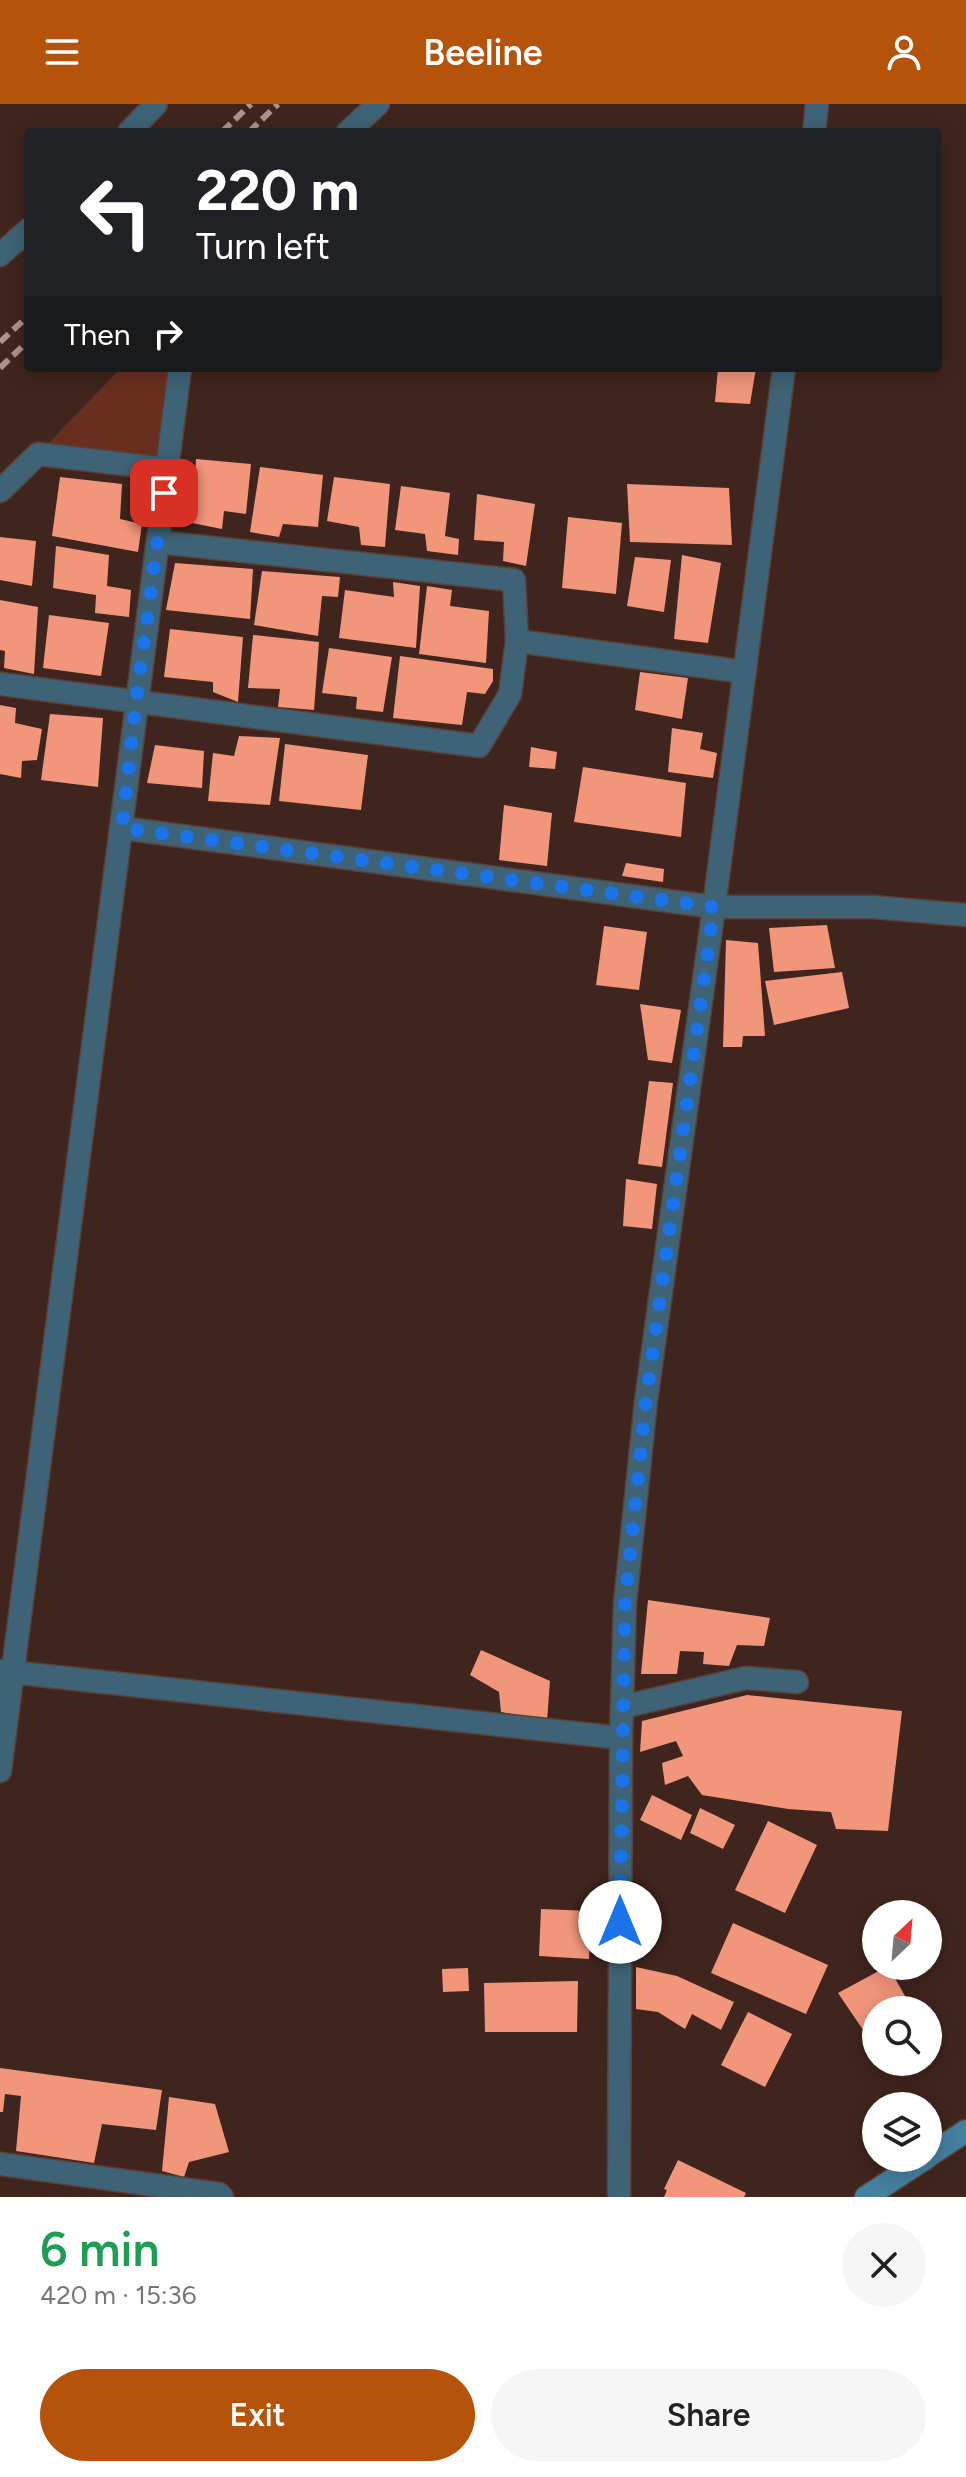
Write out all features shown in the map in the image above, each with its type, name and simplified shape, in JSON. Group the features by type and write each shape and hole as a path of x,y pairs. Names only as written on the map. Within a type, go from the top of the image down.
{"main road":[{"path":"942,2147 966,2131"},
{"path":"866,2197 904,2172"}],"street":[{"path":"133,128 156,104"},
{"path":"352,128 378,104"},
{"path":"814,128 817,104"},
{"path":"0,255 24,234"},
{"path":"0,1771 6,1672 122,828 179,372"},
{"path":"619,2197 621,1738 625,1603 646,1401 783,372"},
{"path":"0,491 38,454 167,469"},
{"path":"0,684 479,746 510,694 517,641 514,580 158,542"},
{"path":"517,641 745,672"},
{"path":"122,828 714,907 873,907 966,915"},
{"path":"6,1672 621,1738"},
{"path":"622,1707 746,1678 797,1682"},
{"path":"0,2164 219,2194 222,2197"}],"shaded area":[{"path":"117,372 179,372 167,469 38,454"}],"building":[{"path":"718,372 755,372 750,404 715,402"},
{"path":"196,459 251,464 246,514 224,511 222,529 192,523"},
{"path":"260,467 323,475 318,527 283,524 279,537 250,532"},
{"path":"60,477 122,484 120,519 142,524 138,552 52,536"},
{"path":"334,477 390,484 385,547 361,545 359,527 327,521"},
{"path":"627,484 729,488 732,545 630,542"},
{"path":"401,486 450,493 445,536 459,539 458,555 427,551 425,534 395,530"},
{"path":"477,494 535,504 526,566 503,561 504,542 474,540"},
{"path":"568,517 622,523 616,594 562,588"},
{"path":"0,537 36,541 32,586 0,580"},
{"path":"56,546 109,555 107,586 131,590 129,617 95,613 96,595 53,588"},
{"path":"682,555 721,563 708,643 674,639"},
{"path":"635,557 671,560 664,612 627,606"},
{"path":"175,563 253,569 250,619 166,610"},
{"path":"262,571 340,577 338,597 322,596 318,636 254,625"},
{"path":"393,582 420,586 416,648 339,638 345,590 394,597"},
{"path":"427,586 452,590 450,606 489,611 486,663 419,654"},
{"path":"0,600 38,607 34,674 4,668 5,651 0,650"},
{"path":"49,615 109,623 101,676 43,668"},
{"path":"170,629 243,637 238,702 213,692 213,682 164,677"},
{"path":"253,635 319,642 314,710 278,707 280,689 248,688"},
{"path":"329,648 392,657 383,712 356,709 357,697 322,693"},
{"path":"400,656 493,669 493,681 485,694 467,692 462,725 393,718"},
{"path":"640,672 688,678 682,719 635,710"},
{"path":"0,705 16,708 15,723 42,729 37,760 22,761 21,778 0,774"},
{"path":"50,714 103,718 98,787 41,780"},
{"path":"672,728 703,733 700,749 717,753 713,778 668,772"},
{"path":"239,736 280,738 270,805 208,801 213,753 234,756"},
{"path":"285,744 368,755 361,810 279,801"},
{"path":"155,745 204,751 202,788 147,783"},
{"path":"531,747 557,752 555,769 529,767"},
{"path":"583,767 686,783 681,837 574,822"},
{"path":"504,805 552,813 547,866 499,860"},
{"path":"626,863 664,869 663,882 622,876"},
{"path":"827,925 835,968 774,972 769,928"},
{"path":"604,926 647,932 639,990 596,985"},
{"path":"726,940 758,943 765,1036 743,1036 742,1047 723,1047"},
{"path":"842,972 849,1008 774,1025 765,981"},
{"path":"640,1004 681,1010 672,1063 648,1060"},
{"path":"649,1081 673,1083 662,1167 638,1164"},
{"path":"626,1179 657,1184 652,1229 623,1226"},
{"path":"648,1600 770,1618 764,1646 737,1645 729,1666 703,1664 704,1652 680,1651 677,1674 641,1674"},
{"path":"481,1650 550,1681 547,1721 501,1712 499,1692 470,1675"},
{"path":"747,1695 902,1711 888,1831 836,1829 831,1812 788,1809 702,1795 688,1776 665,1785 662,1763 683,1756 676,1741 640,1752 642,1721"},
{"path":"652,1795 692,1815 681,1840 640,1820"},
{"path":"700,1808 735,1825 723,1849 690,1833"},
{"path":"768,1821 817,1845 785,1913 735,1890"},
{"path":"541,1909 591,1911 589,1959 539,1956"},
{"path":"733,1923 828,1965 806,2014 711,1973"},
{"path":"636,1967 677,1976 734,2002 721,2030 692,2014 685,2029 658,2012 636,2009"},
{"path":"468,1968 469,1991 443,1992 442,1969"},
{"path":"862,1980 896,1980 905,1996 862,1996 862,2028 838,1993"},
{"path":"578,1981 577,2032 485,2032 484,1983"},
{"path":"748,2012 792,2034 765,2087 721,2065"},
{"path":"0,2068 162,2090 156,2130 102,2124 94,2163 16,2151 21,2096 5,2094 3,2112 0,2112"},
{"path":"169,2097 215,2104 229,2152 189,2162 184,2177 162,2171"},
{"path":"678,2160 746,2193 744,2197 664,2197 667,2190 664,2189"}],"railway":[{"path":"226,128 251,104"},
{"path":"253,128 278,104"},
{"path":"0,342 24,320"},
{"path":"0,368 24,345"}],"route":[{"path":"164,493 122,828 714,907 646,1401 625,1603 620,1922"}]}
